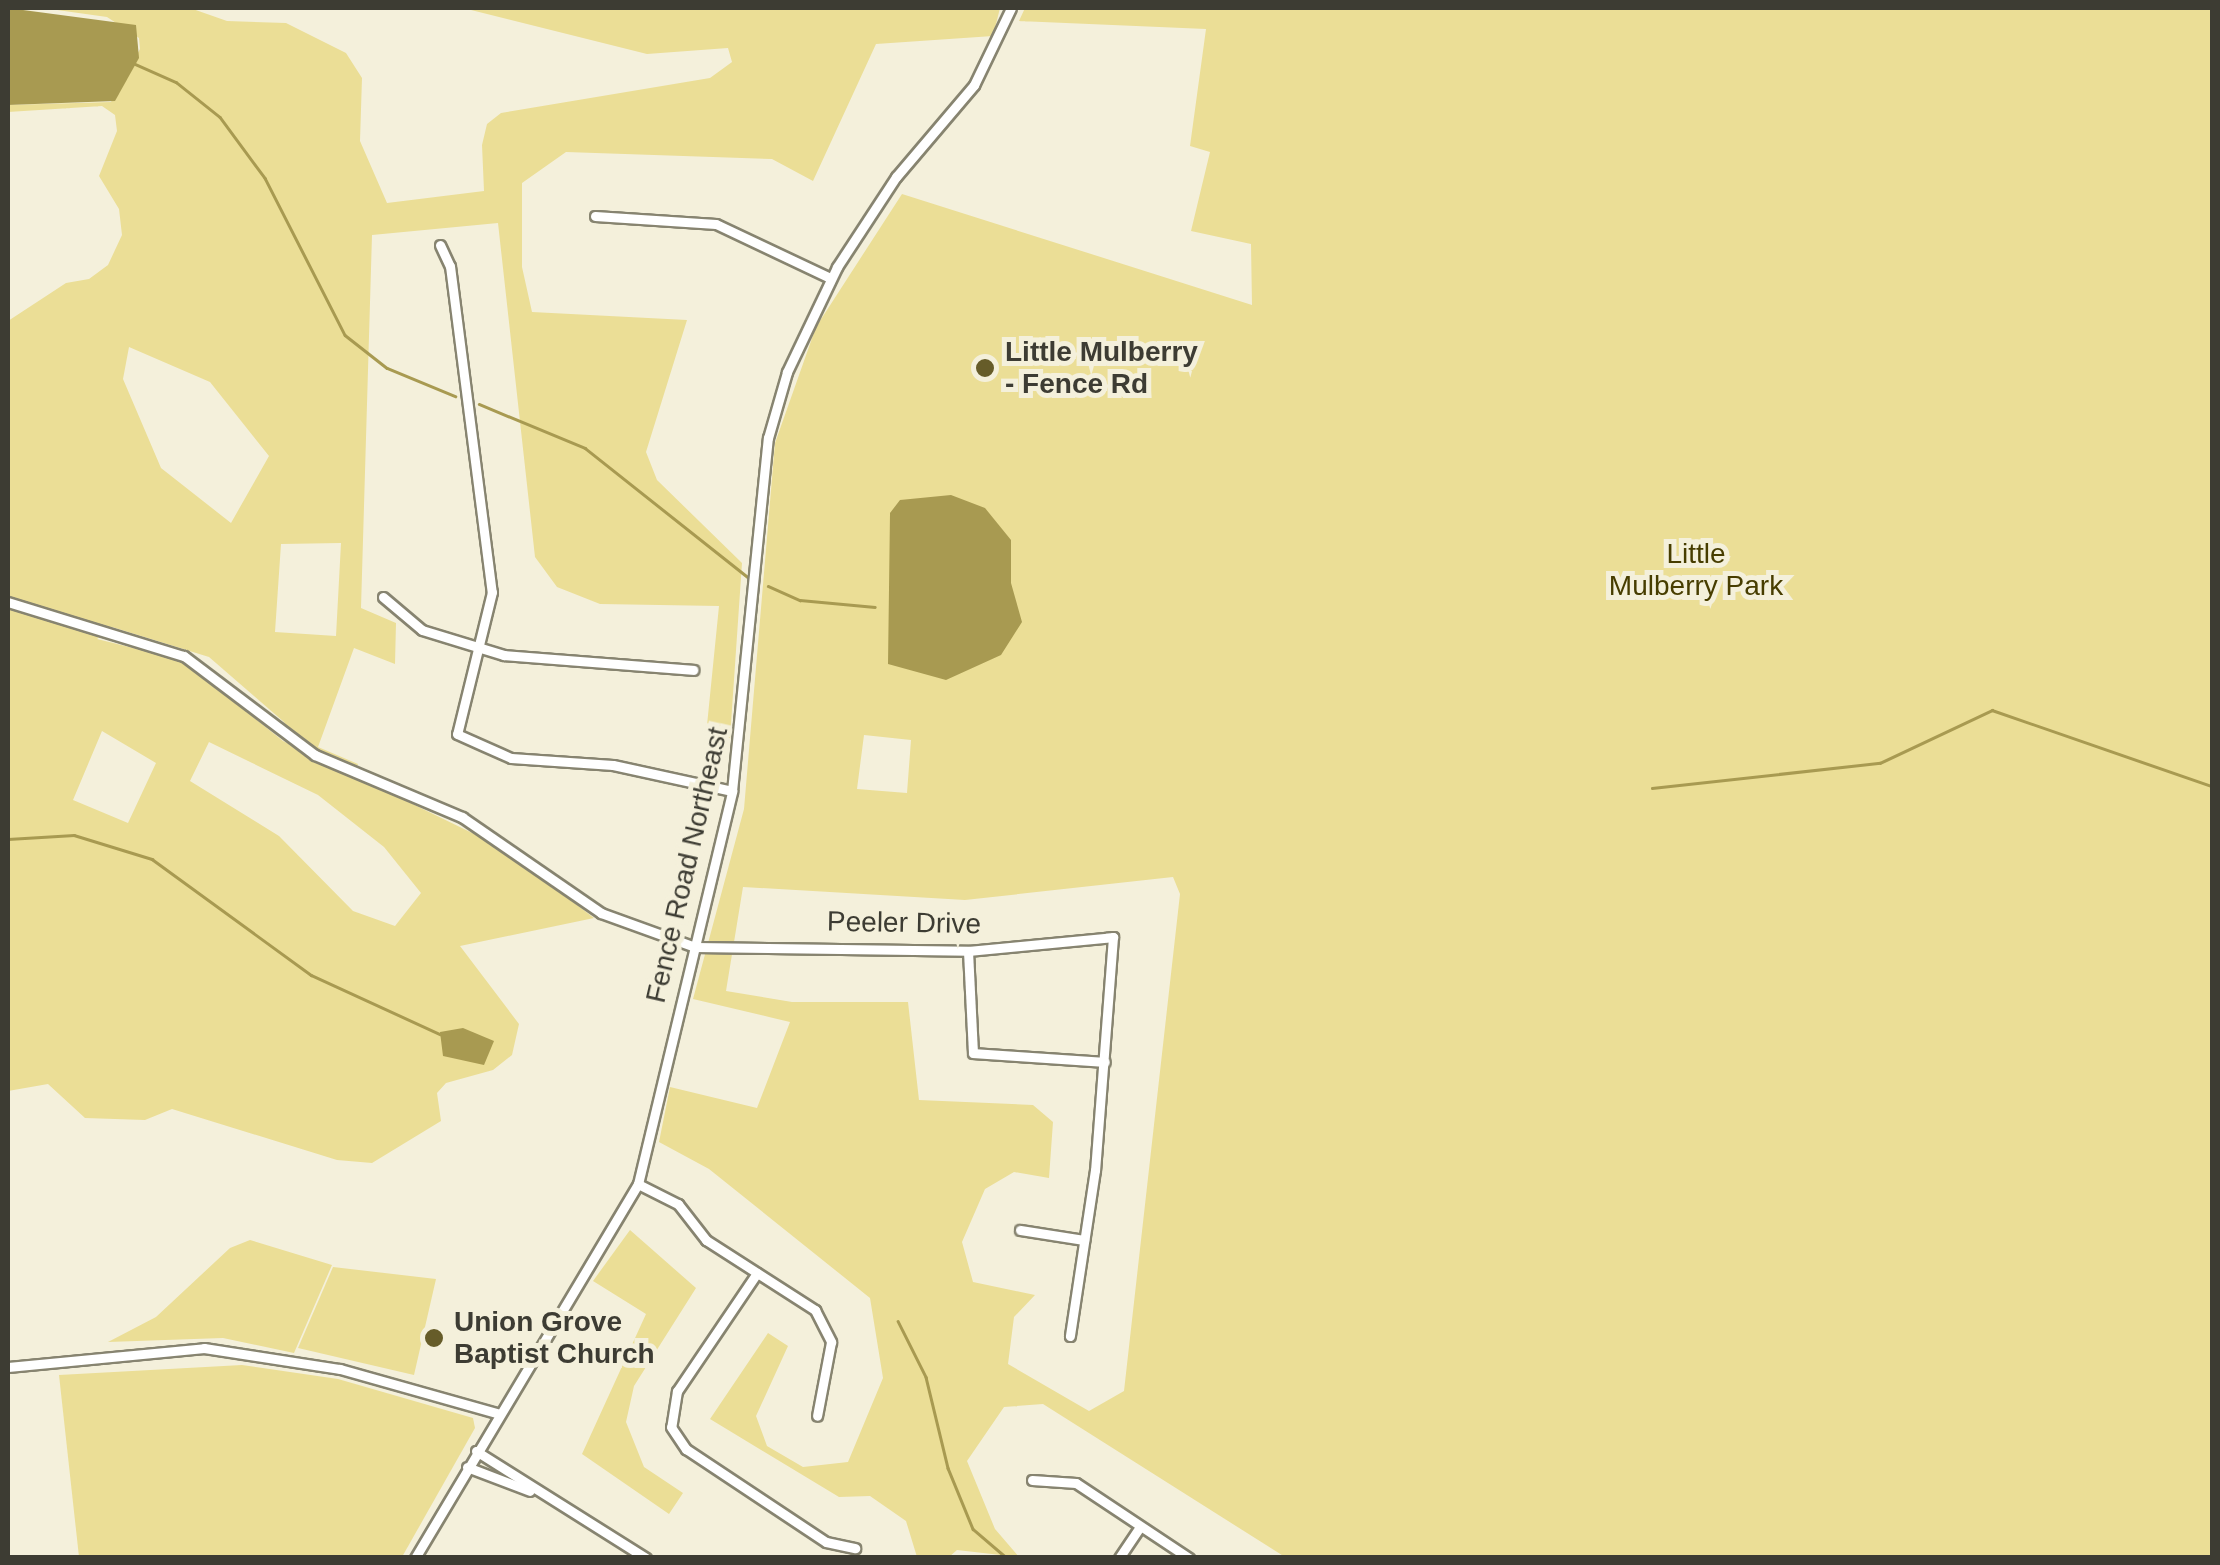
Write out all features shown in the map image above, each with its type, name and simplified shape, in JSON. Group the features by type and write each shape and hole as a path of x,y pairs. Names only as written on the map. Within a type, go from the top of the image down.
{"street":[{"name":"Fence Road Northeast","path":"415,1558 497,1414 638,1184 732,791 770,426 830,278 896,178 974,85 1012,8"},
{"path":"595,216 716,224 830,278"},
{"path":"440,244 450,266 492,592 457,726 462,739 511,758 613,765 732,791"},
{"path":"383,598 422,630 480,647 692,670"},
{"name":"Peeler Drive","path":"8,602 184,656 315,755 462,817 601,913 694,947 968,950 1113,937 1105,1062"},
{"path":"968,950 973,1053 1105,1062 1070,1336"},
{"path":"638,1184 678,1204 706,1240 758,1273 826,1326 831,1342 818,1416"},
{"path":"1020,1230 1084,1240"},
{"path":"758,1273 677,1391 670,1427 686,1449 794,1521 855,1548"},
{"path":"8,1367 204,1348 340,1369 497,1414"},
{"path":"476,1451 646,1558"},
{"path":"467,1467 538,1493"},
{"path":"1032,1480 1076,1483 1189,1558"},
{"path":"1119,1558 1140,1526"}],"green space":[{"path":"43,8 190,8 227,21 286,23 346,53 362,78 360,141 387,203 484,191 482,145 487,124 501,113 710,78 732,62 728,48 647,54 463,8 1000,8 993,36 876,44 813,181 772,159 566,152 522,183 522,267 532,312 687,320 646,452 657,480 742,563 730,738 706,735 719,606 600,604 557,587 535,557 498,223 372,235 361,608 396,623 395,664 354,648 318,747 358,764 355,772 293,740 284,722 209,657 112,627 97,639 182,660 283,741 501,847 594,918 460,946 519,1024 512,1055 493,1070 446,1083 437,1093 441,1121 372,1163 337,1160 172,1109 145,1120 85,1118 48,1084 8,1091 8,321 66,283 89,279 108,265 122,235 119,209 99,176 117,131 115,115 102,106 8,112 8,105 111,102 140,49 139,38 107,17","holes":["129,347 210,382 269,456 231,523 161,468 123,379","341,543 336,636 275,632 281,544","102,731 156,763 128,823 73,800","209,742 318,795 384,847 421,893 395,926 353,911 279,836 190,781"]},
{"name":"Little Mulberry Park","path":"1025,8 2212,8 2212,1557 1285,1557 1043,1404 1004,1407 967,1461 995,1529 1019,1557 957,1550 949,1557 917,1557 906,1521 870,1496 839,1497 710,1419 768,1333 788,1346 756,1416 767,1446 803,1467 848,1462 883,1378 870,1298 709,1169 659,1142 670,1087 757,1108 790,1022 693,999 744,809 775,443 816,327 902,194 1252,305 1251,244 1191,231 1210,152 1190,146 1206,29 1019,21","holes":["864,735 911,740 907,793 857,789","1173,877 1180,894 1124,1391 1089,1411 1008,1364 1014,1317 1035,1295 973,1282 962,1242 985,1189 1014,1172 1049,1178 1053,1122 1033,1105 919,1100 908,1002 792,1002 726,991 743,887 965,900"]},
{"path":"630,1230 696,1288 634,1386 626,1422 644,1467 683,1493 669,1514 582,1454 646,1314 593,1281"},
{"path":"250,1240 332,1265 294,1353 223,1338 108,1342 156,1317 230,1248"},
{"path":"333,1267 436,1279 414,1375 298,1348"},
{"path":"242,1365 338,1379 473,1418 475,1428 402,1557 79,1557 59,1375"}],"shaded area":[{"path":"8,8 136,25 139,58 115,101 8,105"},
{"path":"951,495 985,508 1011,540 1011,583 1022,622 1001,655 946,680 888,664 890,513 900,500"},
{"path":"463,1028 494,1041 484,1065 443,1056 440,1032"}],"waterway":[{"path":"135,64 176,82 220,117 265,178 345,335 387,368 455,396"},
{"path":"479,404 585,448 748,577"},
{"path":"768,586 800,600 875,607"},
{"path":"1652,788 1880,763 1992,710 2212,786"},
{"path":"8,839 74,835 152,859 311,975 440,1034"},
{"path":"898,1321 926,1377 948,1468 973,1529 1007,1558"}],"place":[{"name":"Little Mulberry - Fence Rd","path":"985,368"},
{"name":"Union Grove Baptist Church","path":"434,1338"}]}
